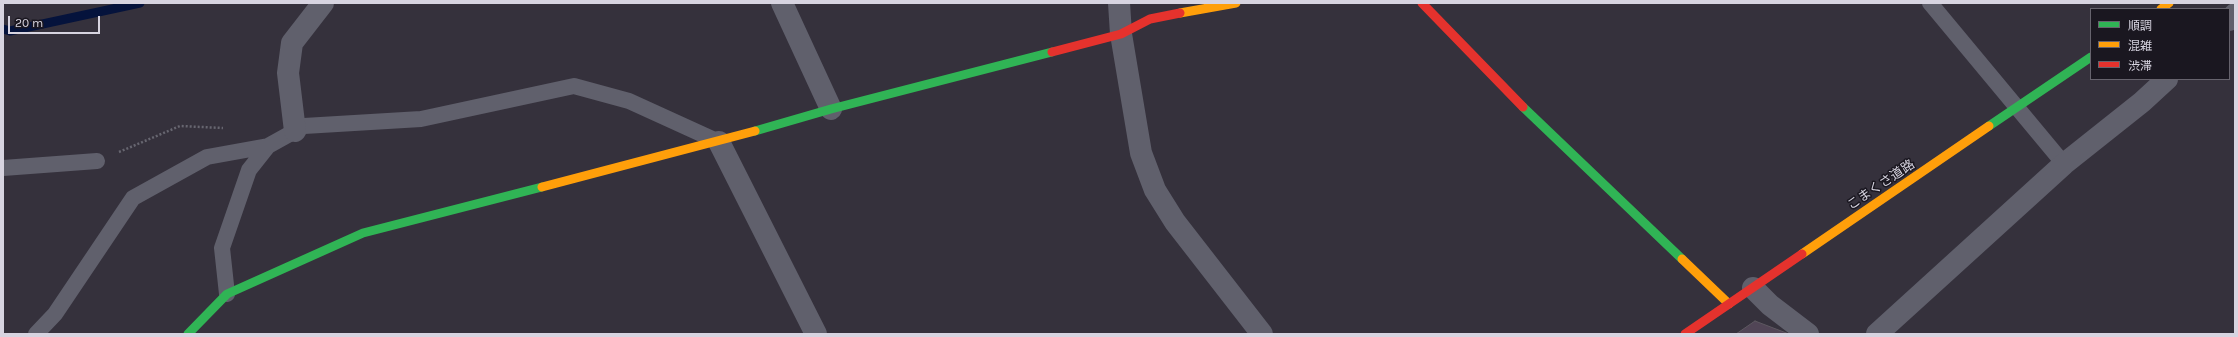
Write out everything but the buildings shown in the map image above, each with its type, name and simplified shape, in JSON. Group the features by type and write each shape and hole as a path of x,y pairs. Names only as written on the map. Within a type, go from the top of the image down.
{"street":[{"path":"295,131 288,73 292,43 323,3"},
{"path":"782,3 831,109"},
{"path":"1119,3 1121,34 1141,153 1155,190 1175,222 1262,334"},
{"path":"188,334 227,294 363,233 719,142 831,109 1121,34 1150,19 1236,3"},
{"path":"1422,3 1538,122 1729,304"},
{"name":"こまくさ道路","path":"1685,334 2090,58"},
{"path":"1877,334 2064,164 2142,102 2166,80"},
{"path":"719,142 816,334"},
{"path":"1753,288 1770,305 1808,334"}],"lane":[{"path":"1930,3 2016,109 2064,164"},
{"path":"36,334 55,314 134,198 207,157 268,146 304,126 421,119 574,86 629,101 719,142"},
{"path":"227,294 222,248 249,170 268,146"},
{"path":"3,168 97,161"}],"waterway":[{"path":"3,29 10,31 140,3"}],"traffic: fast":[{"path":"755,131 831,109 1052,52"},
{"path":"1989,126 2090,58"},
{"path":"1523,107 1682,259"},
{"path":"188,334 227,294 363,233 542,187"}],"traffic: slow":[{"path":"1180,13 1236,3"},
{"path":"2162,8 2169,3"},
{"path":"1802,254 1989,126"},
{"path":"542,187 755,131"},
{"path":"1682,259 1729,304"}],"traffic: jam":[{"path":"1422,3 1523,107"},
{"path":"1052,52 1121,34 1150,19 1180,13"},
{"path":"1685,334 1802,254"}]}
